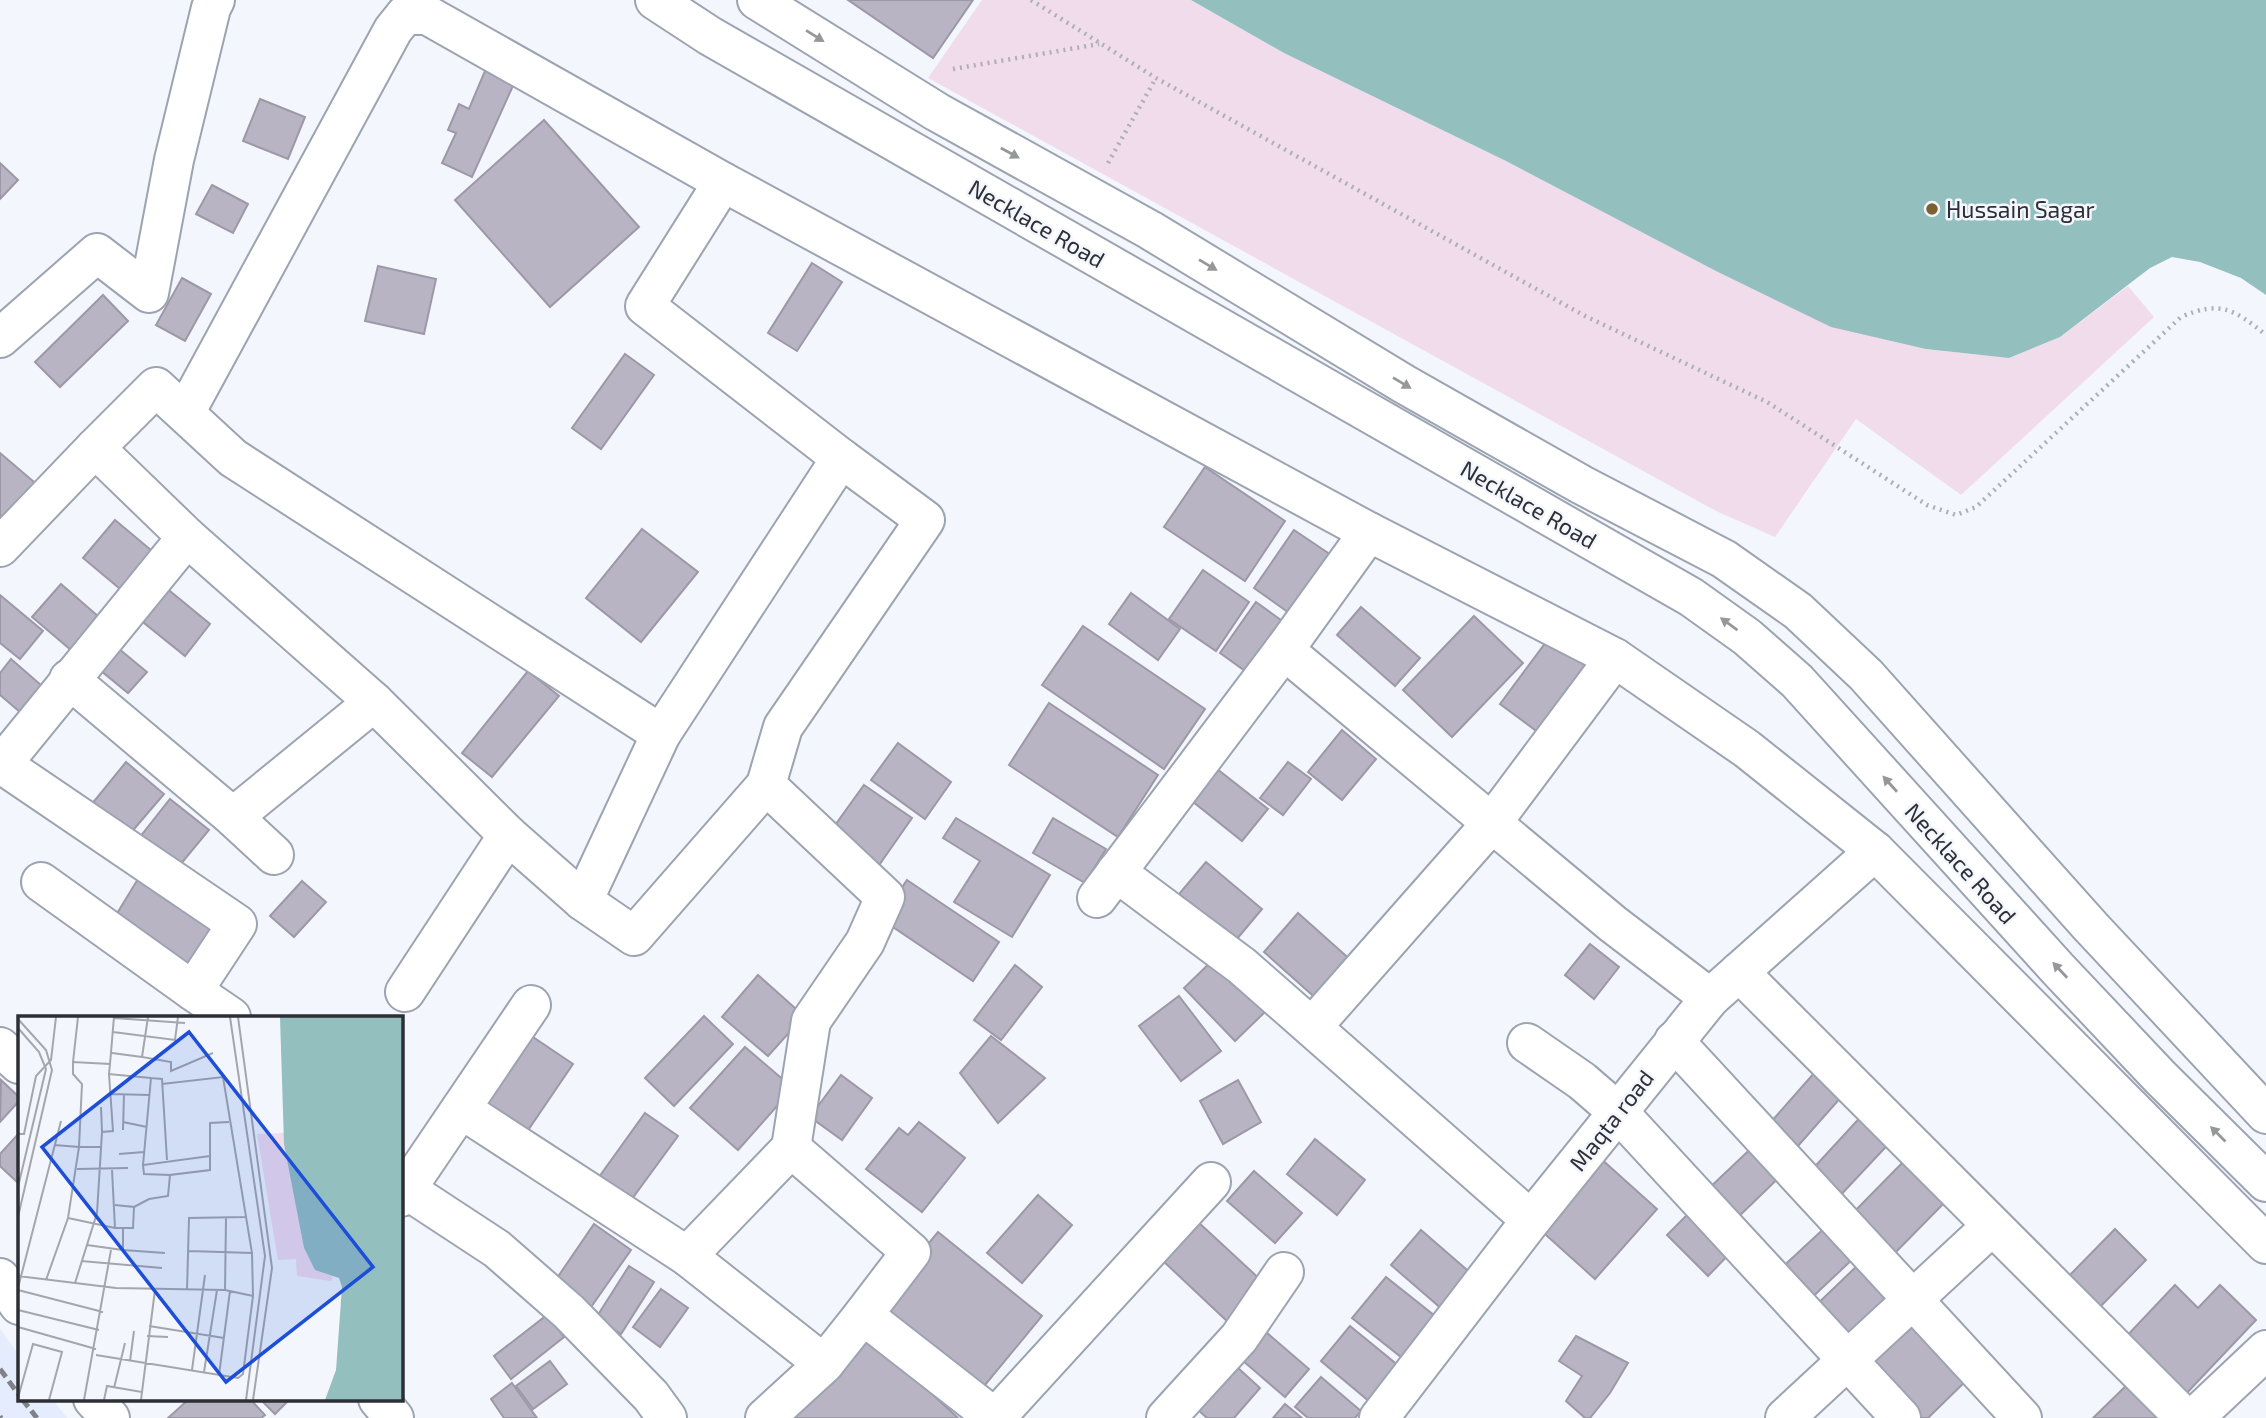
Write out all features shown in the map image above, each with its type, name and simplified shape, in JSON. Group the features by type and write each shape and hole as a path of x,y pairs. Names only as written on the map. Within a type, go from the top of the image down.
{"street":[{"path":"0,338 97,253 149,293 174,160 215,0"},
{"name":"Necklace Road","path":"656,0 723,43 1691,597 1746,637 1797,681 2160,1077 2266,1182"},
{"name":"Necklace Road","path":"757,0 937,112 1150,230 1416,391 1582,485 1724,559 1798,611 1866,675 2091,927 2266,1114"},
{"path":"185,413 393,30 405,15 427,15 723,181 1369,532 1615,658 1747,749 1874,851 2266,1244"},
{"path":"95,448 187,537 374,702 508,835 583,901 634,936 766,785 783,727 925,520 645,306 723,181"},
{"path":"0,547 156,387 233,458 662,734"},
{"path":"583,901 662,734 841,458"},
{"path":"1369,532 1284,650 1106,885 1242,966 1531,1220"},
{"path":"187,537 1,764 237,924 193,991"},
{"path":"1284,650 1613,924 1710,998"},
{"path":"1811,697 1847,657"},
{"path":"1312,1027 1491,824 1615,658"},
{"path":"69,679 233,817 274,855"},
{"path":"233,817 374,702"},
{"path":"687,1256 792,1148 811,1021 864,942 885,897 766,785"},
{"path":"405,992 508,835"},
{"name":"Maqta road","path":"1382,1417 1531,1220 1710,998 1874,851"},
{"path":"41,882 230,1016"},
{"path":"1739,972 2185,1418"},
{"path":"531,1004 403,1191 497,1249 569,1312 651,1396 667,1418"},
{"path":"1674,1041 2022,1418"},
{"path":"2160,1077 2198,1041"},
{"path":"1527,1043 1583,1081 1619,1113 1901,1418"},
{"path":"0,1047 18,1063"},
{"path":"461,1109 687,1256 824,1364"},
{"path":"765,1418 824,1364 911,1252 792,1148"},
{"path":"863,1315 996,1417 1211,1182"},
{"path":"1785,1418 1992,1226"},
{"path":"1166,1418 1239,1338 1284,1272"},
{"path":"0,1278 18,1305"},
{"path":"2194,1418 2266,1350"},
{"path":"94,1400 110,1418"},
{"path":"379,1400 394,1418"}],"path":[{"path":"1031,0 1156,78 1585,316 1767,402 1927,505 1956,515 1976,507 2181,317 2200,308 2221,307 2250,322 2266,335"},
{"path":"953,69 1100,44"},
{"path":"1089,196 1156,78"}],"shaded area":[{"path":"982,0 1191,0 1284,53 1506,161 1714,270 1926,349 2009,358 2060,337 2128,286 2154,317 1961,495 1856,419 1775,537 1716,511 928,78"},
{"name":"Hussain Sagar","path":"1191,0 2266,0 2266,295 2241,278 2200,262 2172,257 2150,268 2060,337 2009,358 1926,349 1831,327 1714,270 1506,161 1284,53"},
{"path":"0,1329 18,1354 18,1400 53,1400 67,1418 0,1418"}],"building":[{"path":"848,0 973,0 933,58"},
{"path":"487,66 516,79 472,177 442,163 456,133 448,130 459,104 469,109"},
{"path":"260,99 305,117 288,159 243,141"},
{"path":"544,120 639,227 550,307 455,200"},
{"path":"0,163 18,180 0,199"},
{"path":"212,185 248,204 233,233 196,214"},
{"path":"812,263 842,282 797,351 768,333"},
{"path":"378,266 436,279 424,334 365,321"},
{"path":"182,278 211,294 185,341 156,325"},
{"path":"103,295 128,321 60,387 35,362"},
{"path":"625,354 654,375 601,449 572,428"},
{"path":"0,453 40,487 0,534"},
{"path":"1205,467 1285,521 1245,581 1164,527"},
{"path":"115,520 157,555 125,593 83,558"},
{"path":"642,529 698,572 641,642 586,598"},
{"path":"1294,530 1340,561 1299,620 1254,588"},
{"path":"1203,570 1249,602 1216,651 1169,619"},
{"path":"159,582 210,624 185,656 133,614"},
{"path":"61,584 106,623 78,656 32,617"},
{"path":"1131,593 1180,629 1158,660 1109,624"},
{"path":"0,595 43,631 20,659 0,643"},
{"path":"1256,602 1292,628 1255,678 1220,653"},
{"path":"1361,607 1420,658 1395,686 1337,635"},
{"path":"1474,616 1523,663 1452,737 1403,690"},
{"path":"1083,626 1205,709 1164,769 1042,685"},
{"path":"1552,634 1591,664 1539,733 1500,704"},
{"path":"107,639 147,672 128,693 89,661"},
{"path":"11,659 49,692 27,718 0,695 0,673"},
{"path":"528,671 559,696 492,777 462,753"},
{"path":"1049,703 1158,775 1118,837 1009,765"},
{"path":"1342,730 1376,759 1342,800 1308,772"},
{"path":"898,743 951,782 925,819 871,780"},
{"path":"126,762 164,794 123,842 86,811"},
{"path":"1288,762 1311,779 1283,815 1260,798"},
{"path":"1212,765 1268,809 1242,841 1187,797"},
{"path":"864,785 912,818 877,868 828,835"},
{"path":"170,799 209,830 170,877 132,847"},
{"path":"956,818 1050,875 1012,937 954,902 980,861 943,838"},
{"path":"1053,818 1106,849 1085,883 1033,853"},
{"path":"1206,862 1262,909 1236,940 1179,894"},
{"path":"141,874 217,919 186,970 110,925"},
{"path":"907,880 999,942 973,981 881,919"},
{"path":"302,881 326,902 294,937 270,916"},
{"path":"1298,913 1353,962 1319,1001 1264,952"},
{"path":"1590,944 1619,967 1594,999 1565,975"},
{"path":"1216,957 1267,1010 1235,1041 1184,988"},
{"path":"1015,965 1042,987 1001,1040 974,1020"},
{"path":"758,975 804,1016 768,1056 722,1017"},
{"path":"1179,996 1221,1051 1181,1081 1139,1026"},
{"path":"704,1016 733,1044 674,1106 645,1078"},
{"path":"530,1035 573,1064 522,1139 479,1110"},
{"path":"991,1036 1045,1078 998,1123 960,1073"},
{"path":"745,1047 793,1088 738,1150 690,1108"},
{"path":"1823,1063 1850,1087 1797,1147 1770,1123"},
{"path":"841,1075 872,1098 842,1140 810,1117"},
{"path":"1,1080 18,1096 18,1102 0,1122"},
{"path":"1238,1080 1261,1122 1223,1144 1200,1101"},
{"path":"1867,1110 1896,1136 1836,1200 1808,1174"},
{"path":"645,1113 678,1136 626,1207 594,1184"},
{"path":"919,1122 965,1158 922,1212 866,1169 899,1128 908,1135"},
{"path":"18,1134 18,1183 0,1166 0,1154"},
{"path":"1315,1139 1365,1180 1337,1215 1287,1174"},
{"path":"1760,1140 1788,1169 1734,1221 1706,1191"},
{"path":"1911,1154 1952,1195 1887,1261 1846,1220"},
{"path":"1599,1157 1657,1209 1595,1279 1537,1227"},
{"path":"1254,1171 1302,1213 1275,1243 1227,1201"},
{"path":"1038,1195 1072,1225 1022,1283 987,1253"},
{"path":"1698,1204 1738,1245 1708,1276 1667,1235"},
{"path":"1197,1221 1264,1283 1228,1322 1161,1259"},
{"path":"594,1224 631,1250 591,1307 555,1281"},
{"path":"1829,1224 1857,1255 1805,1304 1776,1273"},
{"path":"2115,1229 2146,1260 2094,1313 2063,1282"},
{"path":"1421,1230 1481,1282 1450,1316 1391,1265"},
{"path":"938,1232 1042,1316 980,1391 876,1308"},
{"path":"1859,1264 1895,1302 1847,1348 1811,1310"},
{"path":"629,1266 654,1282 621,1334 596,1318"},
{"path":"1386,1277 1440,1320 1406,1361 1352,1318"},
{"path":"2175,1285 2198,1308 2220,1285 2256,1320 2183,1397 2123,1340"},
{"path":"661,1289 688,1308 660,1347 633,1327"},
{"path":"547,1315 564,1337 511,1379 494,1356"},
{"path":"1918,1315 1974,1373 1928,1418 1908,1418 1861,1371"},
{"path":"1259,1326 1309,1369 1285,1397 1235,1354"},
{"path":"1350,1326 1405,1371 1376,1407 1321,1361"},
{"path":"868,1335 958,1418 792,1418"},
{"path":"1576,1336 1628,1363 1610,1393 1590,1418 1585,1418 1566,1401 1582,1376 1559,1361"},
{"path":"550,1361 567,1384 533,1409 516,1386"},
{"path":"1237,1367 1260,1388 1234,1418 1207,1418 1198,1410"},
{"path":"1321,1377 1361,1411 1355,1418 1308,1418 1295,1407"},
{"path":"2131,1381 2166,1418 2093,1418"},
{"path":"512,1383 537,1418 504,1418 491,1399"},
{"path":"188,1400 251,1400 265,1415 261,1418 168,1418"},
{"path":"261,1400 289,1400 275,1414"},
{"path":"1285,1404 1302,1418 1273,1418"}],"railway":[{"path":"0,1369 18,1394"},
{"path":"23,1400 37,1418"}],"place":[{"name":"Hussain Sagar","path":"1932,209"}]}
